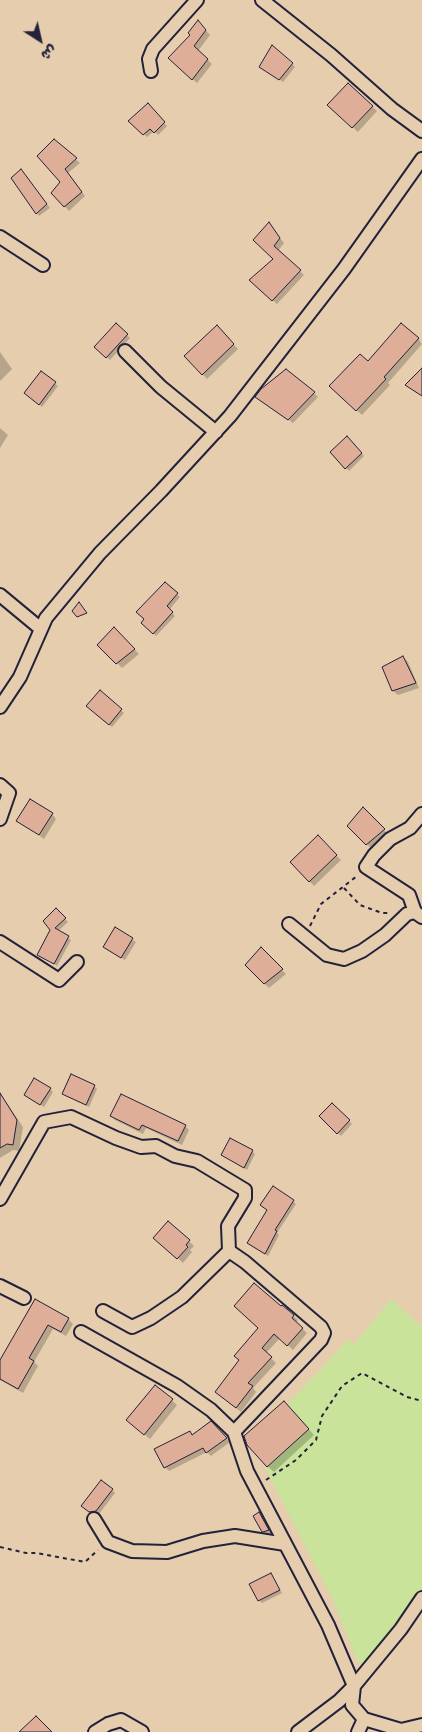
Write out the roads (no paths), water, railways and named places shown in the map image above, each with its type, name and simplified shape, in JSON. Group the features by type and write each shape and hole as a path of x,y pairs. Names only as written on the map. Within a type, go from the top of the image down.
{"street":[{"path":"151,71 150,59 153,49 197,0"},
{"path":"262,0 331,55 392,109 421,126"},
{"path":"0,708 20,677 46,618 100,553 216,432 344,269 422,159"},
{"path":"0,237 43,265"},
{"path":"125,351 161,387 216,432"},
{"path":"0,595 41,629"},
{"path":"0,785 9,794 0,819"},
{"path":"289,924 327,955 344,959 362,951 415,914 409,895 366,867 374,855 390,839 410,828 422,814"},
{"path":"0,942 59,980 78,962"},
{"path":"0,1199 44,1122 71,1117 116,1138 142,1147 156,1146 175,1156 197,1162 245,1190 246,1198 228,1226 229,1251 182,1297 151,1318 132,1327 103,1311"},
{"path":"229,1251 245,1262 321,1327 324,1333 321,1340 234,1432"},
{"path":"0,1286 24,1298"},
{"path":"81,1332 177,1386 211,1410 234,1432 246,1471 328,1625 354,1686 352,1705 364,1719 401,1730 422,1725"},
{"path":"94,1519 108,1542 132,1551 167,1552 203,1541 235,1536 285,1544"},
{"path":"298,1732 354,1686 401,1629 422,1598"},
{"path":"358,1732 364,1719"},
{"path":"95,1732 108,1724 121,1720 142,1732"}]}
